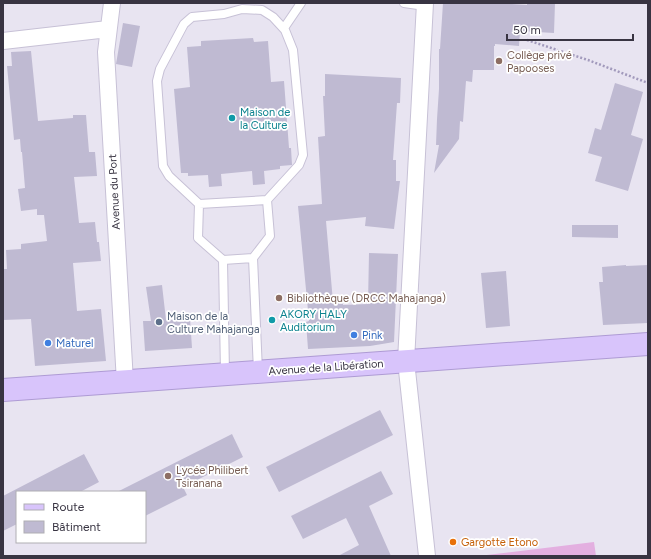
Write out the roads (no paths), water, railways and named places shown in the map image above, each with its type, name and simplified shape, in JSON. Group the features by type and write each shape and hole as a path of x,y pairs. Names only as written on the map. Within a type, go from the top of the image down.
{"main road":[{"name":"Avenue de la Libération","path":"3,390 648,344"}],"street":[{"name":"Avenue du Port","path":"112,3 106,52 125,382"},
{"path":"425,4 406,361 427,556"},
{"path":"3,41 108,29"}],"lane":[{"path":"284,28 301,3"},
{"path":"404,3 425,4"},
{"path":"242,9 262,10 273,17 284,28 293,50 303,155 298,165 267,200 200,204 169,176 163,166 157,81 160,69 184,24 192,17 224,14 242,9"},
{"path":"258,372 253,258 270,236 267,200"},
{"path":"200,204 198,238 223,260 253,258"},
{"path":"223,260 225,374"}],"place":[{"name":"Collège privé Papooses","path":"499,61"},
{"name":"Maison de la Culture","path":"232,118"},
{"name":"Bibliothèque (DRCC Mahajanga)","path":"279,298"},
{"name":"AKORY HALY Auditorium","path":"272,320"},
{"name":"Maison de la Culture Mahajanga","path":"159,322"},
{"name":"Pink","path":"354,335"},
{"name":"Maturel","path":"48,343"},
{"name":"Lycée Philibert Tsiranana","path":"168,476"},
{"name":"Gargotte Etono","path":"453,542"}]}
